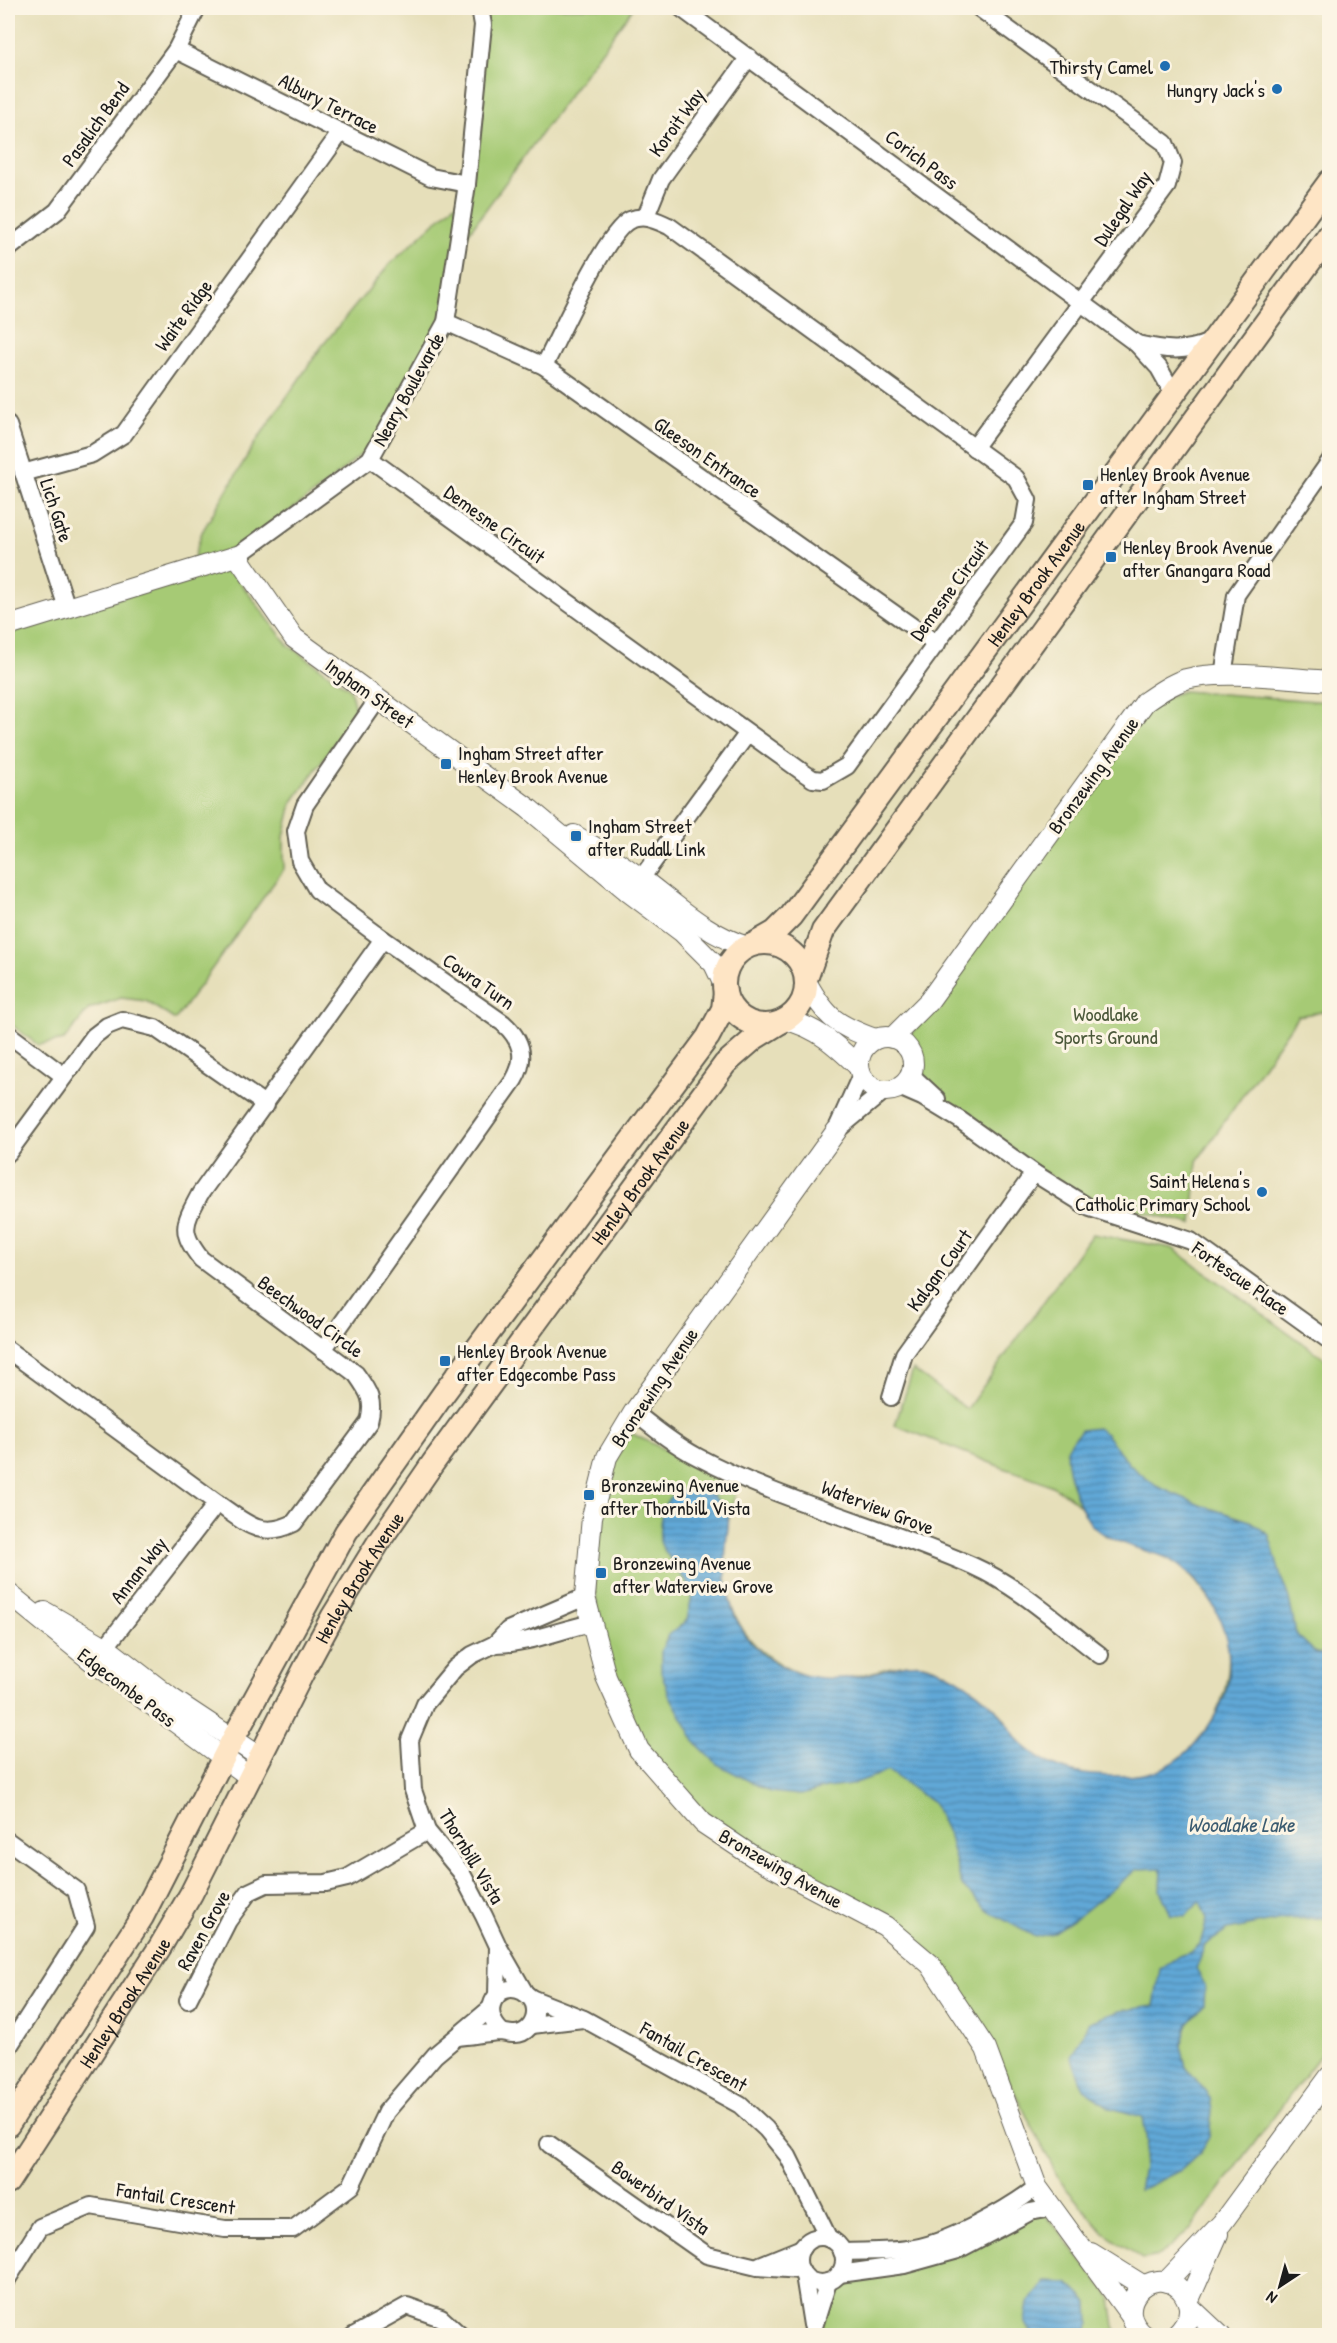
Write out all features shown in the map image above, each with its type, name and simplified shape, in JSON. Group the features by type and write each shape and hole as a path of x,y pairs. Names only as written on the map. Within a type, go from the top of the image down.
{"main road":[{"name":"Henley Brook Avenue","path":"751,946 775,932 791,916 1329,181"},
{"name":"Henley Brook Avenue","path":"806,981 823,931 1329,234"},
{"path":"775,945 794,954 802,965 806,981 801,1006 784,1021 769,1025 757,1024 736,1013 729,1003 724,988 730,963 738,953 751,946 775,945"},
{"name":"Henley Brook Avenue","path":"8,2125 142,1917 228,1748 346,1532 444,1393 708,1037 723,1009 724,988"},
{"name":"Henley Brook Avenue","path":"8,2182 160,1947 191,1894 333,1616 380,1540 725,1064 755,1038 784,1021"}],"street":[{"name":"Pasalich Bend","path":"8,249 57,211 176,50 197,8"},
{"name":"Neary Boulevarde","path":"8,626 237,556 370,459 446,322 467,184 483,26 480,8"},
{"name":"Neary Boulevarde","path":"483,26 492,8"},
{"name":"Corich Pass","path":"681,8 1137,344 1159,368 1173,393"},
{"name":"Dulegal Way","path":"974,448 1167,186 1173,163 1165,143 999,13 980,8"},
{"name":"Albury Terrace","path":"176,50 431,177 467,184"},
{"name":"Koroit Way","path":"646,216 661,179 749,57"},
{"name":"Waite Ridge","path":"23,473 92,454 124,434 341,132"},
{"path":"544,366 606,245 628,221 646,216"},
{"name":"Demesne Circuit","path":"370,459 813,779 824,780 836,775 847,766 1024,523 1028,500 1016,478 669,226 646,216"},
{"name":"Gleeson Entrance","path":"446,322 544,366 937,644"},
{"name":"Corich Pass","path":"1137,344 1179,351 1197,348 1210,342"},
{"name":"Lich Gate","path":"8,425 67,608"},
{"path":"1223,675 1236,595 1329,460"},
{"name":"Ingham Street","path":"237,556 294,638 636,886 720,936 751,946"},
{"name":"Bronzewing Avenue","path":"891,1042 929,1001 1146,702 1164,689 1187,679 1223,675 1329,681"},
{"name":"Cowra Turn","path":"323,1350 514,1080 521,1064 522,1053 513,1032 318,890 300,861 296,831 305,805 378,699"},
{"path":"636,886 748,733"},
{"name":"Ingham Street","path":"636,886 714,964 724,988"},
{"name":"Beechwood Circle","path":"8,1350 251,1526 266,1531 280,1530 294,1523 369,1422 372,1408 368,1391 356,1374 222,1277 201,1259 188,1243 185,1227 200,1194 383,939"},
{"path":"784,1021 807,1025 824,1035 860,1071 867,1083 898,1084 911,1056 891,1042 836,1022 820,1005 806,981"},
{"path":"8,1153 94,1036 107,1026 122,1020 155,1028 266,1105"},
{"path":"8,1034 64,1076"},
{"path":"860,1071 862,1051 891,1042"},
{"name":"Bronzewing Avenue","path":"860,1071 837,1130 634,1412 607,1457 592,1517 585,1597 606,1677 639,1750 703,1823 754,1857 885,1926 930,1964 986,2049 1037,2187 1076,2243 1115,2292 1135,2328"},
{"name":"Bronzewing Avenue","path":"837,1130 898,1084"},
{"name":"Fortescue Place","path":"898,1084 960,1120 1034,1173 1090,1208 1191,1241 1329,1341"},
{"name":"Kalgan Court","path":"891,1397 904,1354 1034,1173"},
{"name":"Waterview Grove","path":"634,1412 659,1432 697,1456 805,1502 972,1566 1001,1580 1100,1655"},
{"name":"Annan Way","path":"99,1655 217,1503"},
{"name":"Edgecombe Pass","path":"8,1593 255,1767"},
{"name":"Thornbill Vista","path":"528,1996 498,1946 461,1872 427,1831 413,1790 410,1740 425,1704 455,1668 472,1655 495,1644 508,1630 585,1597"},
{"name":"Thornbill Vista","path":"495,1644 514,1644 592,1623"},
{"name":"Raven Grove","path":"188,2000 228,1922 249,1892 266,1884 326,1883 347,1878 427,1831"},
{"path":"8,1841 76,1890 86,1926 8,2048"},
{"name":"Thornbill Vista","path":"494,2002 498,1946"},
{"path":"502,2032 495,2026 491,2017 494,2002 511,1989 528,1996 535,2007 532,2025"},
{"name":"Fantail Crescent","path":"528,1996 584,2019 740,2105 766,2129 788,2156 829,2239"},
{"name":"Fantail Crescent","path":"8,2278 40,2227 91,2206 225,2229 293,2229 351,2186 386,2112 435,2055 458,2037 494,2002"},
{"path":"458,2037 502,2032 518,2034 532,2025 584,2019"},
{"path":"1166,2282 1222,2223 1329,2076"},
{"name":"Bowerbird Vista","path":"549,2144 707,2255 757,2267 802,2272"},
{"path":"842,2252 909,2249 929,2244 947,2238 1020,2200 1037,2187"},
{"name":"Fantail Crescent","path":"805,2244 811,2202"},
{"path":"802,2272 815,2282 904,2265 958,2250 1030,2212 1052,2208"},
{"path":"1175,2336 1187,2322 1188,2304 1222,2223"},
{"path":"757,2267 822,2237 839,2246 842,2252 843,2267 834,2278 812,2332"},
{"name":"Bronzewing Avenue","path":"1076,2243 1144,2286"},
{"path":"805,2244 798,2262 802,2272 812,2332"},
{"path":"1135,2328 1133,2299 1144,2286 1158,2281 1166,2282 1179,2289 1188,2304 1221,2336"},
{"path":"353,2336 407,2306 441,2318 461,2336"}],"green space":[{"path":"486,8 633,8 459,246 447,319 420,374 363,453 319,490 232,552 191,566 202,532 253,446 322,346 390,264 465,195"},
{"path":"226,564 288,645 350,689 356,713 292,803 284,837 284,869 175,1020 146,1001 121,998 89,1009 64,1040 38,1045 8,1022 8,633"},
{"name":"Woodlake Sports Ground","path":"1183,691 1329,702 1329,1013 1327,1011 1298,1016 1197,1161 1192,1224 1089,1199 1040,1170 929,1087 910,1065 905,1043 1143,714 1161,699"},
{"path":"1092,1234 1172,1248 1329,1362 1329,2043 1191,2228 1159,2256 1142,2259 1104,2233 1060,2181 956,1978 892,1916 775,1857 700,1809 648,1751 603,1655 593,1573 602,1491 629,1432 738,1486 726,1535 724,1560 726,1584 732,1607 742,1628 757,1647 778,1663 802,1675 829,1680 903,1665 923,1664 956,1678 977,1693 1003,1717 1019,1742 1044,1761 1063,1769 1094,1776 1113,1777 1146,1774 1172,1764 1184,1755 1208,1727 1221,1702 1228,1674 1228,1645 1221,1618 1197,1583 1170,1559 1118,1541 1098,1531 1078,1504 1052,1486 895,1425 913,1370 967,1409"},
{"path":"1043,2211 1111,2298 1116,2333 1114,2336 827,2336 817,2334 828,2298 839,2282"}],"water":[{"name":"Woodlake Lake","path":"1097,1428 1106,1434 1130,1465 1156,1486 1200,1505 1250,1521 1269,1535 1289,1598 1296,1634 1316,1653 1329,1655 1329,1918 1282,1919 1228,1930 1205,1945 1196,1969 1205,1985 1204,2006 1188,2023 1181,2046 1186,2067 1210,2097 1212,2111 1209,2137 1200,2153 1181,2170 1139,2191 1147,2142 1143,2117 1111,2108 1085,2091 1071,2057 1089,2022 1119,2011 1154,2006 1160,1969 1179,1956 1191,1952 1200,1944 1207,1920 1200,1901 1186,1916 1171,1915 1160,1890 1161,1868 1137,1869 1079,1916 1053,1933 1035,1937 988,1911 962,1886 949,1837 933,1803 888,1771 850,1785 826,1788 801,1795 770,1792 717,1764 696,1743 669,1694 661,1672 661,1651 668,1636 687,1620 693,1591 661,1545 662,1513 666,1503 674,1495 687,1490 700,1490 712,1495 728,1515 726,1576 736,1620 753,1645 778,1664 791,1671 819,1678 848,1678 907,1664 925,1665 956,1678 976,1691 1001,1715 1021,1743 1039,1757 1061,1768 1094,1775 1131,1776 1153,1772 1173,1763 1203,1734 1224,1697 1229,1658 1226,1638 1211,1601 1185,1571 1166,1558 1126,1545 1108,1536 1096,1529 1085,1514 1071,1480 1067,1450 1081,1430"},
{"path":"1046,2282 1068,2283 1089,2303 1090,2324 1084,2335 1033,2335 1025,2322 1028,2303"}],"place":[{"name":"Thirsty Camel","path":"1165,66"},
{"name":"Hungry Jack's","path":"1277,89"},
{"name":"Henley Brook Avenue after Ingham Street","path":"1088,485"},
{"name":"Henley Brook Avenue after Gnangara Road","path":"1111,557"},
{"name":"Ingham Street after Henley Brook Avenue","path":"446,764"},
{"name":"Ingham Street after Rudall Link","path":"576,836"},
{"name":"Saint Helena's Catholic Primary School","path":"1262,1192"},
{"name":"Henley Brook Avenue after Edgecombe Pass","path":"445,1361"},
{"name":"Bronzewing Avenue after Thornbill Vista","path":"589,1495"},
{"name":"Bronzewing Avenue after Waterview Grove","path":"601,1573"}]}
